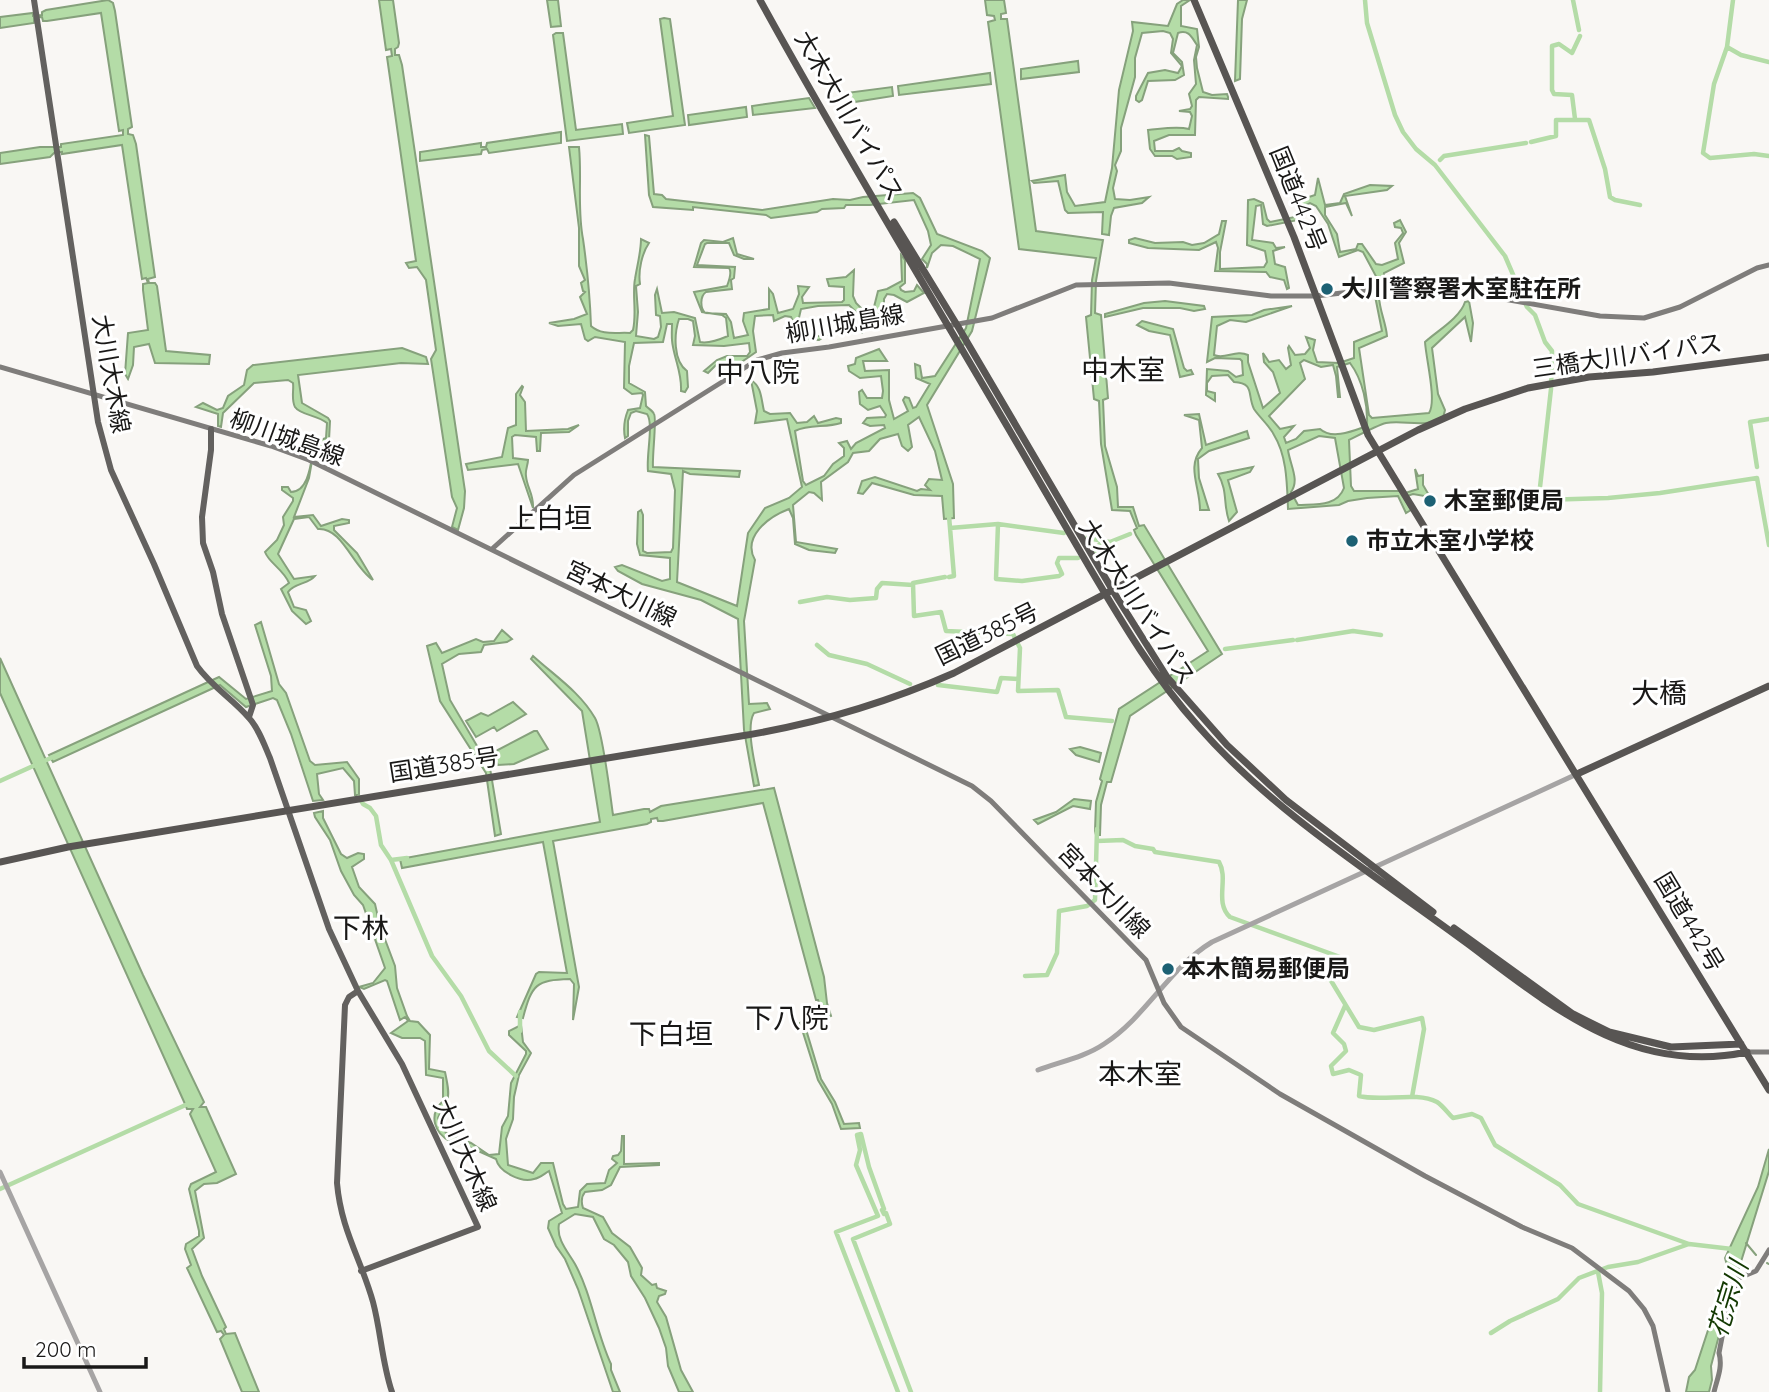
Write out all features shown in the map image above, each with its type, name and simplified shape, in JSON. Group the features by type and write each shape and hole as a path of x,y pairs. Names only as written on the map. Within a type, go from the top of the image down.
{"highway":[{"name":"大木大川バイパス","path":"763,0 917,264 947,326 1164,679 1198,726 1251,779 1295,817 1366,870 1383,876"},
{"name":"国道442号","path":"1194,0 1274,189 1361,420 1378,452"},
{"name":"大木大川バイパス","path":"931,289 962,333 1110,593"},
{"name":"三橋大川バイパス","path":"1378,452 1465,409 1528,388 1589,377 1653,372 1769,356"},
{"name":"国道385号","path":"0,862 68,847 753,734 831,718 921,688 1013,644 1378,452"},
{"path":"1378,452 1577,774 1769,687"},
{"name":"大木大川バイパス","path":"1172,689 1253,771 1300,811 1375,866 1398,888 1562,1013 1628,1046 1676,1055 1749,1056"},
{"name":"国道442号","path":"1577,774 1769,1090"},
{"name":"大木大川バイパス","path":"1398,888 1556,1002 1592,1024 1630,1038 1671,1047 1741,1044"}],"main road":[{"name":"大川大木線","path":"34,0 98,422 111,470 191,653 207,680 249,717 259,733 329,929 359,991 402,1065 478,1227 361,1271"},
{"name":"柳川城島線","path":"0,367 271,446 309,460 492,549 574,475 757,360 782,352 829,347 975,322 1007,313 1071,286 1169,283 1272,296 1316,296 1399,285 1419,285 1600,316 1644,318 1680,307 1757,268 1769,265"},
{"name":"大川大木線","path":"211,429 211,450 202,517 203,543 213,572 222,614 253,705 249,717"},
{"name":"宮本大川線","path":"492,549 831,718 956,777 991,801 1146,960 1170,1014 1181,1027 1280,1094 1509,1221 1572,1248 1613,1278 1637,1299 1653,1326 1668,1392"},
{"path":"359,991 349,997 345,1005 337,1183 346,1234 372,1301 392,1392"},
{"path":"1749,1056 1769,1052"},
{"path":"1714,1392 1722,1361 1719,1353 1730,1302 1739,1278 1756,1271 1769,1250"}],"street":[{"path":"1038,1070 1104,1044 1136,1016 1199,950 1577,774"},
{"path":"0,1172 100,1392"}],"water":[{"path":"108,0 113,3 115,11 132,127 128,129 128,134 133,135 136,144 155,277 148,279 149,283 155,283 157,286 166,351 210,355 209,364 155,363 149,344 134,347 133,365 128,379 125,374 128,333 148,330 143,284 148,283 146,278 142,279 122,145 54,153 50,157 0,164 0,153 61,147 61,144 123,135 123,130 119,131 101,13 47,21 43,21 42,17 34,18 34,23 0,28 0,17 33,13 33,16 42,15 46,10"},
{"path":"379,0 393,0 399,43 395,55 399,55 402,65 465,491 458,530 452,527 457,508 452,497 431,359 436,350 426,280 417,267 409,268 406,263 416,261 387,57 392,56 391,49 386,50"},
{"path":"547,0 558,0 561,26 551,27"},
{"path":"985,0 1004,0 1006,13 1001,14 1001,19 1007,19 1036,231 1103,240 1096,281 1095,313 1101,315 1108,398 1103,400 1105,446 1117,487 1118,507 1133,507 1139,526 1144,525 1222,654 1130,716 1111,782 1107,782 1101,805 1100,835 1096,835 1095,831 1096,802 1119,709 1208,651 1136,535 1134,530 1137,528 1130,511 1112,510 1101,444 1099,401 1094,399 1086,317 1091,315 1096,258 1019,249 988,22 995,20 994,16 987,15"},
{"path":"1190,0 1181,6 1181,26 1197,29 1199,47 1197,68 1203,92 1212,95 1227,94 1228,99 1199,97 1196,100 1195,135 1169,135 1154,141 1155,151 1173,151 1179,148 1191,153 1191,157 1177,159 1172,156 1155,156 1150,149 1148,130 1189,129 1192,116 1190,112 1179,111 1192,106 1189,94 1196,84 1194,60 1197,45 1188,33 1178,33 1173,53 1182,62 1184,75 1175,80 1148,81 1139,102 1136,96 1148,73 1165,70 1178,73 1182,66 1171,53 1173,39 1170,33 1142,33 1135,58 1135,77 1121,128 1121,151 1115,165 1117,171 1113,188 1115,199 1149,197 1142,203 1114,208 1109,235 1102,234 1103,212 1068,213 1058,181 1032,181 1065,175 1067,192 1075,206 1105,202 1112,168 1119,90 1133,31 1132,22 1168,26 1177,4"},
{"path":"1238,0 1247,0 1242,19 1240,79 1235,81"},
{"path":"660,19 670,19 685,125 629,133 627,123 673,116"},
{"path":"563,33 576,130 622,124 623,134 567,141 553,35"},
{"path":"1078,61 1079,72 1021,79 1021,69"},
{"path":"990,73 991,84 899,95 898,86"},
{"path":"892,87 893,96 848,103 846,93"},
{"path":"809,98 815,108 753,115 752,106"},
{"path":"746,107 747,117 689,125 688,115"},
{"path":"561,132 561,143 489,153 487,149 482,150 481,154 420,161 420,152 481,143 481,147 486,147 487,143"},
{"path":"645,135 649,136 654,194 662,195 666,199 762,210 833,199 850,200 913,193 920,198 937,234 982,251 990,258 972,331 927,405 953,484 954,518 944,519 942,496 914,495 872,483 863,494 858,493 862,481 875,477 917,491 930,490 925,485 929,479 942,480 935,451 919,417 908,425 912,447 908,451 902,446 898,434 880,439 869,451 853,453 848,462 821,482 822,500 809,492 793,505 796,542 837,549 835,553 809,550 795,544 793,518 789,509 773,517 755,536 752,552 755,560 744,621 749,704 767,703 770,709 754,713 752,720 752,748 759,785 754,786 744,730 738,619 701,600 642,584 615,567 622,565 662,581 670,579 670,558 640,555 637,544 638,512 641,510 643,515 643,551 671,552 675,490 671,474 648,471 650,425 647,414 636,411 631,413 628,436 625,438 624,424 628,410 640,408 643,395 632,394 624,388 625,342 595,337 588,341 581,324 558,326 549,323 587,314 580,297 585,292 581,283 585,280 579,266 579,228 569,147 579,147 580,216 591,326 595,329 610,333 630,333 633,330 634,285 641,239 649,243 641,262 640,284 636,286 636,336 654,339 658,337 661,327 660,316 656,315 657,289 662,313 674,312 695,318 700,342 715,341 728,336 726,318 710,313 726,314 731,322 734,338 748,335 743,321 744,313 769,309 769,289 778,313 793,309 799,294 798,286 809,287 802,297 803,303 842,302 844,287 829,286 827,279 846,277 854,270 853,296 856,303 864,311 874,307 878,291 902,281 901,255 905,260 905,283 900,287 901,290 914,291 917,285 924,293 907,302 887,294 884,299 884,314 874,317 864,315 862,334 860,316 849,305 801,309 798,322 807,336 825,336 819,340 808,338 801,334 791,317 785,316 774,321 773,315 755,316 753,331 756,352 740,363 717,364 708,373 704,371 717,360 727,356 747,356 750,352 749,343 724,346 693,345 693,321 679,319 676,347 679,361 687,371 688,387 685,392 681,391 680,374 672,344 672,324 667,324 663,342 634,343 629,366 629,383 645,392 646,406 654,414 653,467 740,471 739,477 690,474 683,471 677,582 737,606 748,533 765,508 789,498 802,487 787,419 755,423 757,411 751,380 759,390 764,411 770,414 790,413 797,423 807,422 814,416 818,423 841,419 841,423 795,431 803,481 806,485 824,476 833,464 844,456 844,448 839,443 847,441 851,449 856,443 885,428 884,425 870,426 863,423 867,418 886,415 880,406 868,410 860,404 859,392 862,390 867,398 882,398 881,376 860,378 849,371 848,366 855,364 856,358 879,349 887,361 863,361 865,371 889,370 889,400 894,419 908,411 903,400 905,397 909,398 913,408 916,407 930,384 916,378 915,364 920,366 922,378 935,376 966,328 980,259 953,246 941,245 932,253 927,268 922,259 931,245 928,231 914,200 846,205 844,208 771,218 766,215 693,207 693,210 653,207 649,195"},
{"path":"1318,178 1325,205 1340,203 1344,194 1370,185 1392,186 1387,190 1345,196 1352,216 1346,203 1325,207 1325,215 1337,234 1340,252 1356,249 1358,244 1362,244 1376,264 1382,265 1398,259 1395,243 1403,233 1394,223 1400,220 1406,232 1399,243 1404,263 1384,273 1379,293 1387,336 1359,348 1369,415 1372,418 1429,413 1432,390 1425,342 1453,319 1465,302 1469,301 1473,323 1471,342 1465,317 1432,348 1438,394 1445,410 1443,418 1429,423 1386,423 1349,440 1351,486 1354,491 1400,491 1402,494 1418,489 1415,469 1418,476 1423,475 1423,485 1430,497 1413,494 1404,497 1411,510 1406,513 1398,496 1288,509 1282,452 1272,431 1254,409 1248,387 1234,382 1228,375 1212,376 1207,383 1207,391 1215,393 1215,401 1206,395 1207,369 1228,371 1236,377 1243,375 1240,359 1215,358 1207,362 1212,317 1252,315 1264,310 1292,306 1246,322 1230,320 1217,326 1214,355 1248,355 1263,408 1280,393 1273,372 1264,362 1263,353 1269,362 1279,360 1286,369 1291,365 1289,346 1295,355 1305,354 1310,348 1306,337 1315,340 1313,350 1317,362 1339,363 1354,358 1354,342 1382,331 1374,291 1378,280 1363,252 1358,250 1339,257 1328,224 1316,206 1310,203 1302,207 1303,219 1267,226 1263,224 1261,205 1256,206 1252,240 1273,243 1276,248 1285,247 1273,251 1275,264 1285,267 1287,289 1284,280 1270,277 1266,272 1215,271 1218,248 1216,242 1199,250 1148,248 1129,243 1129,240 1135,238 1155,243 1204,243 1219,234 1222,221 1226,221 1220,252 1220,269 1264,267 1267,262 1265,251 1247,245 1248,200 1254,199 1263,203 1270,222 1300,216 1300,200 1315,195","holes":["1304,360 1321,367 1333,365 1338,397 1337,367 1350,363 1364,393 1367,426 1336,434 1320,429 1304,431 1296,439 1286,443 1284,437 1294,426 1280,429 1269,416 1305,379 1300,363","1319,436 1335,438 1344,488 1341,494 1331,501 1298,505 1291,492 1295,477 1288,450"]},
{"path":"733,238 737,254 754,259 734,255 729,243 705,244 697,265 735,267 734,278 731,280 732,289 704,294 701,302 705,312 702,312 694,292 727,286 730,272 729,268 694,267 701,243 704,240 723,242"},
{"path":"1165,301 1204,306 1205,309 1194,311 1180,308 1143,308 1105,317 1105,314 1144,303"},
{"path":"1142,321 1173,329 1184,368 1191,370 1193,374 1180,377 1170,335 1149,331 1137,325"},
{"path":"402,348 426,357 428,364 401,363 298,375 302,403 330,421 329,440 313,455 309,478 294,517 313,515 321,526 342,519 349,520 349,523 334,526 334,530 357,553 373,580 334,534 318,529 309,517 294,519 278,554 294,579 315,576 288,592 294,607 306,610 311,621 306,624 292,611 281,589 289,583 265,552 277,540 284,525 283,517 293,501 282,487 288,487 291,492 303,486 309,472 315,442 326,438 327,423 295,407 293,383 288,380 254,383 223,413 221,427 218,426 218,414 196,407 203,403 217,410 223,408 228,396 244,385 247,370 253,365"},
{"path":"522,386 520,395 525,402 526,431 568,429 579,425 569,432 541,433 540,451 537,451 536,437 512,437 513,458 528,460 526,476 533,508 518,464 468,470 466,464 502,457 508,428 516,425 516,394"},
{"path":"1199,414 1206,445 1247,431 1249,438 1209,451 1198,459 1199,478 1209,510 1200,510 1194,470 1197,455 1202,448 1199,420 1184,415"},
{"path":"1253,467 1250,472 1228,480 1237,512 1229,521 1223,486 1218,474"},
{"path":"261,622 279,684 286,693 310,761 315,765 347,762 359,779 359,795 355,795 354,781 343,768 317,774 319,794 323,800 313,801 277,700 273,698 246,707 220,685 53,762 49,755 219,677 246,699 272,691 271,676 255,625"},
{"path":"502,630 512,639 484,645 481,652 459,654 442,664 450,700 490,768 501,834 495,836 486,773 440,701 427,646 436,643 442,653 476,639 483,642 494,641"},
{"path":"533,656 575,692 595,718 603,749 613,815 644,809 649,809 650,812 661,806 774,788 824,977 831,1016 805,1026 821,1079 844,1124 859,1123 860,1128 841,1129 832,1104 818,1080 800,1023 820,1005 816,1000 763,803 663,821 651,819 647,824 553,841 579,987 573,1020 574,984 570,979 550,981 537,986 529,998 523,1018 517,1017 536,974 567,973 543,842 402,868 400,859 600,822 582,711 531,659"},
{"path":"0,658 143,975 204,1102 200,1107 206,1107 236,1174 217,1183 204,1184 195,1191 204,1238 192,1249 226,1327 226,1334 235,1333 259,1392 242,1392 220,1339 224,1335 221,1331 217,1332 187,1268 191,1265 185,1249 186,1244 199,1236 189,1189 191,1184 216,1172 190,1114 193,1109 187,1109 0,693"},
{"path":"513,702 526,714 497,731 494,727 476,737 466,721 481,713 488,716"},
{"path":"537,731 548,749 514,764 498,765 492,753"},
{"path":"1080,747 1101,753 1099,762 1076,755 1070,749"},
{"path":"1074,799 1091,801 1090,809 1073,806 1038,824 1034,820 1056,812"},
{"path":"323,811 323,818 341,854 347,858 358,853 364,854 364,859 352,867 359,887 375,904 395,966 397,988 407,1016 410,1021 418,1022 430,1035 429,1069 445,1072 448,1099 438,1118 446,1133 471,1143 489,1155 499,1154 502,1127 508,1116 511,1083 526,1054 509,1035 509,1031 521,1025 523,1042 531,1053 519,1075 514,1097 513,1119 506,1139 508,1165 533,1173 541,1163 553,1163 566,1209 578,1207 580,1191 587,1184 605,1183 609,1170 617,1163 612,1159 621,1151 622,1136 624,1164 659,1163 620,1167 611,1185 602,1190 585,1192 582,1204 583,1208 603,1217 612,1233 630,1247 642,1268 641,1275 652,1285 656,1284 657,1288 666,1291 659,1296 657,1302 666,1317 681,1370 693,1392 679,1392 668,1366 666,1348 659,1328 631,1276 628,1262 614,1245 604,1239 593,1217 575,1214 559,1224 559,1235 586,1288 620,1392 613,1392 578,1289 548,1228 549,1221 562,1213 549,1171 534,1179 517,1178 501,1168 496,1159 456,1141 451,1142 440,1134 434,1118 443,1101 443,1078 426,1075 425,1041 420,1038 402,1038 391,1033 408,1021 405,1017 400,1020 387,981 364,989 359,987 373,983 385,968 363,905 354,895 341,871 330,840 315,817 314,813"},
{"name":"花宗川","path":"1769,1149 1769,1171 1723,1320 1711,1366 1709,1392 1686,1392 1728,1269 1725,1258 1758,1187"}],"waterway":[{"path":"1365,0 1367,23 1395,115 1403,132 1416,149 1435,165 1505,256 1527,307 1535,315 1545,342 1552,351 1551,389 1539,496 1542,500 1608,498 1757,478 1769,545"},
{"path":"1573,0 1579,30"},
{"path":"1733,0 1727,47 1741,55 1769,62"},
{"path":"1575,119 1572,95 1554,94 1552,90 1552,46 1559,44 1572,53 1580,36"},
{"path":"1727,47 1714,84 1703,153 1710,158 1754,154 1769,156"},
{"path":"1531,142 1556,136 1556,120 1589,120 1605,169 1610,197 1640,205"},
{"path":"1440,160 1444,156 1526,143"},
{"path":"1757,467 1750,422 1769,419"},
{"path":"949,516 954,576 949,577"},
{"path":"998,524 996,579 1022,581 1059,576 1062,574 1057,563 1059,558 1078,558"},
{"path":"950,528 998,524 1064,533"},
{"path":"1087,538 1110,542 1130,534"},
{"path":"1095,552 1101,542"},
{"path":"945,577 913,583 914,616 941,612 946,631 1013,634 1020,648 1018,691 1058,690 1066,717 1112,721"},
{"path":"800,602 827,597 850,600 876,598 877,589 882,583 913,585"},
{"path":"1297,640 1353,631 1381,635"},
{"path":"1225,649 1293,640"},
{"path":"817,645 829,655 867,664 910,684"},
{"path":"938,685 997,692 1001,678 1018,679"},
{"path":"0,781 53,757"},
{"path":"359,797 376,816 381,845 391,860 432,956 461,996 489,1051 516,1076"},
{"path":"1025,976 1047,975 1057,953 1059,911 1087,906 1095,900 1097,829"},
{"path":"1097,841 1123,840 1135,846 1153,849 1155,852 1219,862 1223,876 1223,904 1230,917 1340,957 1342,962 1331,972 1330,979 1359,1027 1374,1030 1422,1018 1424,1029 1412,1097"},
{"path":"391,860 407,858"},
{"path":"1345,1006 1333,1033 1344,1044 1346,1051 1331,1066 1333,1074 1349,1070 1361,1075 1359,1096 1419,1097 1439,1103 1453,1118 1472,1114 1481,1118 1495,1145 1560,1185 1578,1204 1689,1244"},
{"path":"520,1012 520,1031"},
{"path":"0,1189 190,1103"},
{"path":"898,1392 836,1232 878,1216 856,1165 860,1150 857,1135 861,1134 884,1209 882,1210 890,1224 853,1239 911,1392"},
{"name":"花宗川","path":"1746,1243 1756,1255"},
{"name":"花宗川","path":"1491,1333 1510,1321 1558,1299 1579,1278 1608,1267 1638,1262 1689,1244 1732,1249"},
{"path":"1598,1272 1602,1293 1600,1392"}],"place":[{"name":"大川警察署木室駐在所","path":"1327,289"},
{"name":"木室郵便局","path":"1430,501"},
{"name":"市立木室小学校","path":"1352,541"},
{"name":"本木簡易郵便局","path":"1168,969"}],"district":[{"name":"中木室","path":"1123,370"},
{"name":"中八院","path":"758,372"},
{"name":"上白垣","path":"550,518"},
{"name":"大橋","path":"1659,693"},
{"name":"下林","path":"361,928"},
{"name":"下八院","path":"787,1018"},
{"name":"下白垣","path":"671,1034"},
{"name":"本木室","path":"1140,1074"}]}
